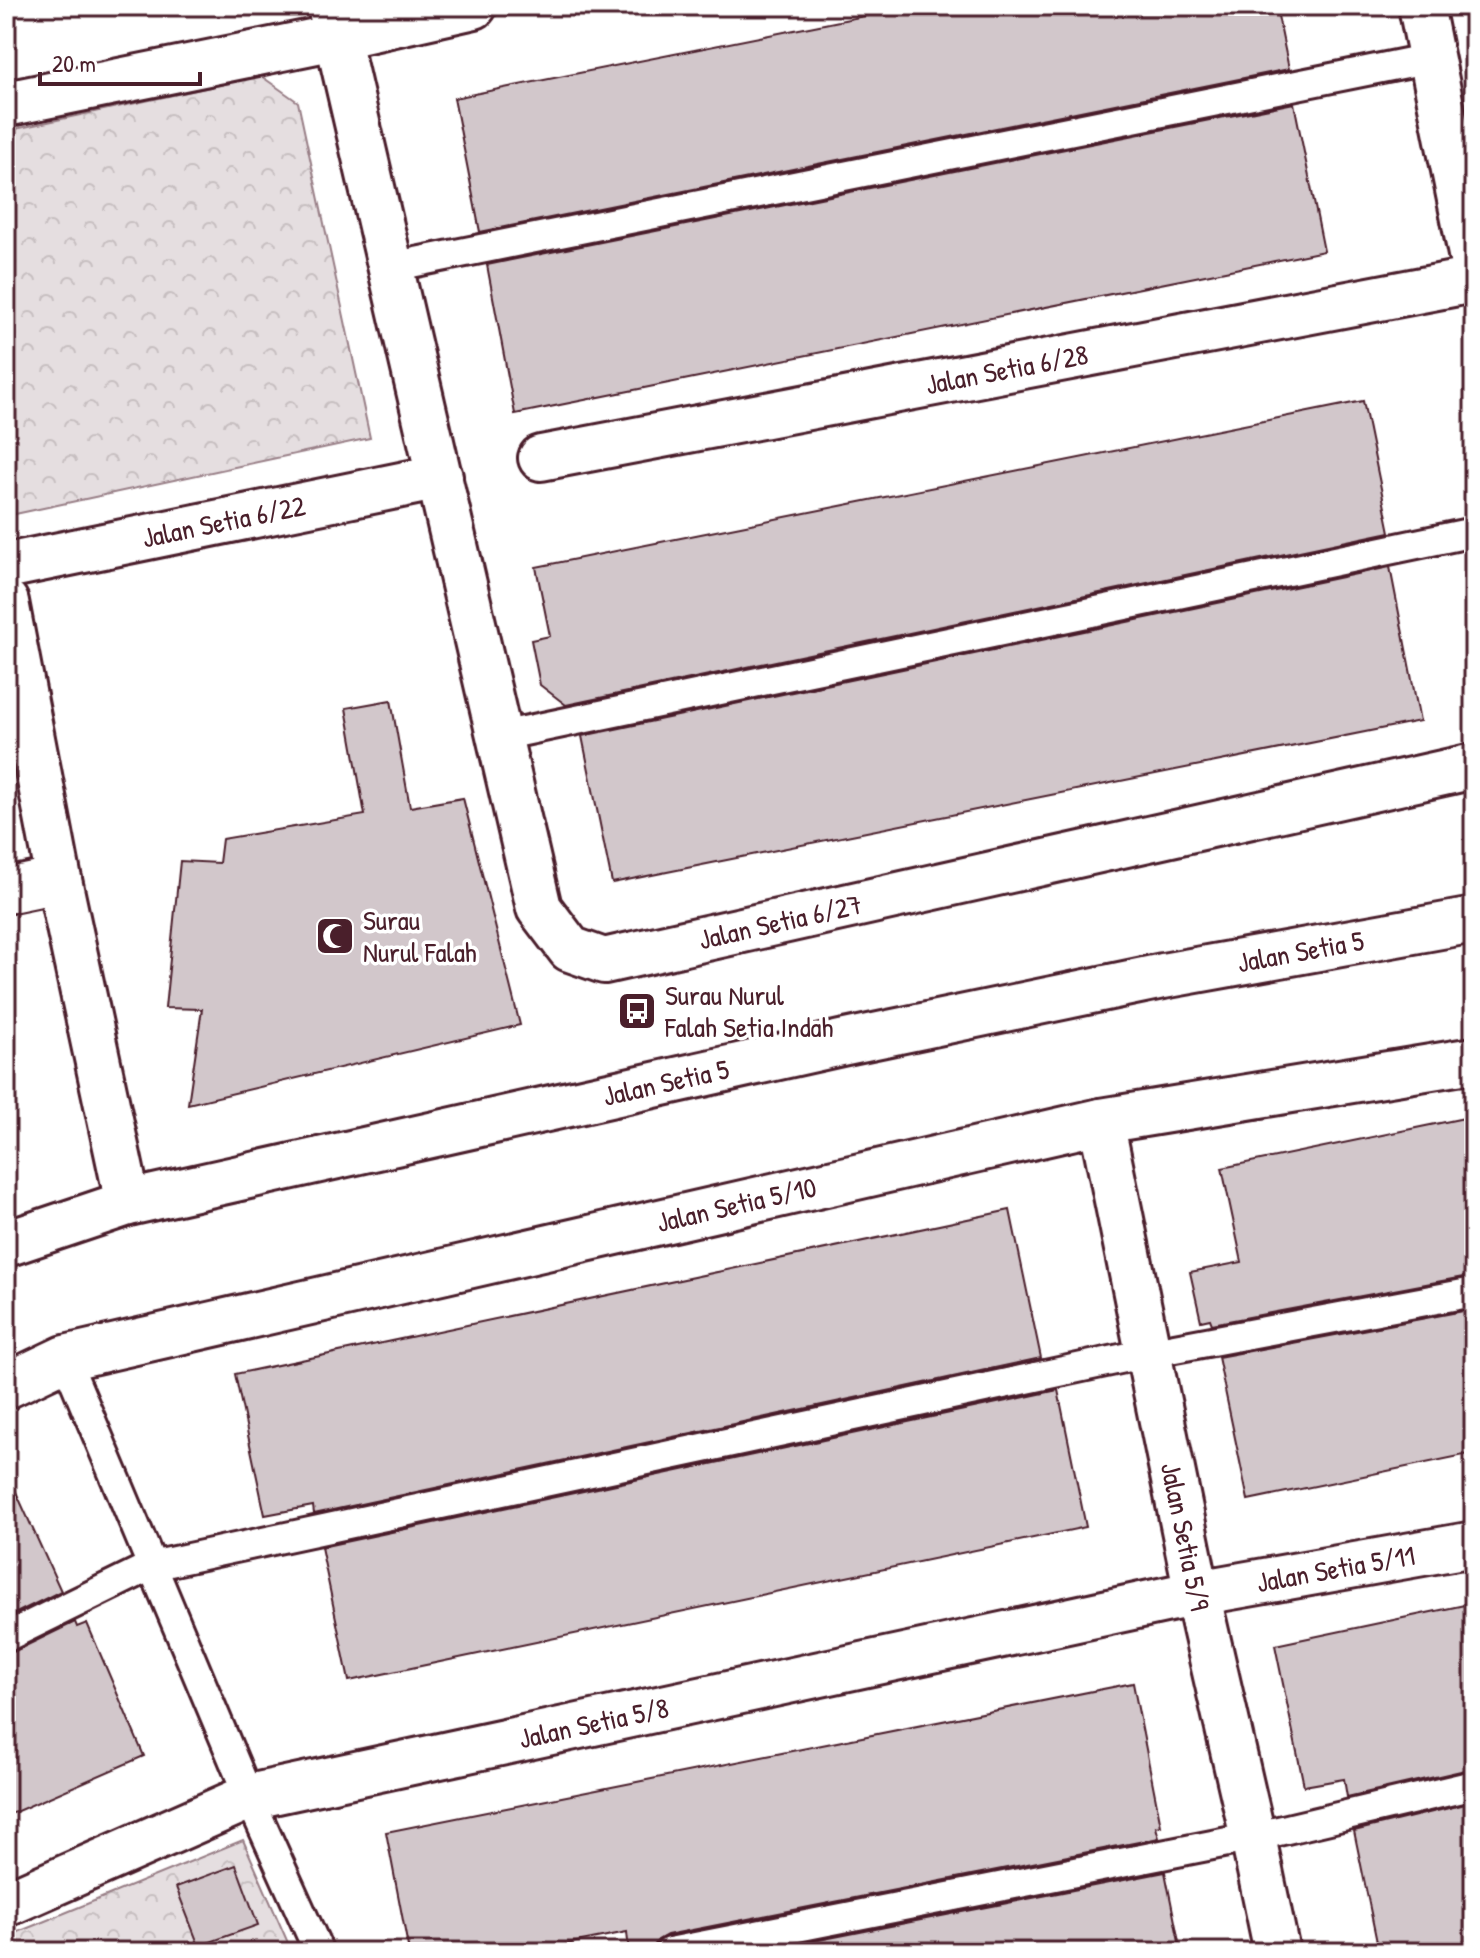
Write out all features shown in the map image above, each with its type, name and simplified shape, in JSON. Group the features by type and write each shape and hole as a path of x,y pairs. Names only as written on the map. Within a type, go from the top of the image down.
{"street":[{"path":"6,104 333,21 474,6"},
{"path":"1421,6 1474,269"},
{"name":"Jalan Setia 6/27","path":"333,21 539,908 570,949 604,961 1474,766"},
{"name":"Jalan Setia 6/28","path":"541,458 1474,280"},
{"name":"Jalan Setia 6/22","path":"6,566 440,477"},
{"path":"6,602 59,880 128,1203"},
{"path":"6,891 59,880"},
{"name":"Jalan Setia 5","path":"6,1244 128,1203 933,1024 1163,976 1474,920"},
{"name":"Jalan Setia 5/10","path":"6,1386 65,1358 1101,1121 1474,1060"},
{"name":"Jalan Setia 5/9","path":"1101,1121 1197,1593 1277,1952"},
{"name":"Jalan Setia 5/11","path":"1197,1593 1474,1544"},
{"name":"Jalan Setia 5/8","path":"6,1904 249,1797 1197,1593"}],"lane":[{"path":"391,267 1431,58"},
{"path":"500,736 1474,532"},
{"path":"6,1637 151,1566 1148,1353 1474,1292"},
{"path":"65,1358 249,1797 319,1952"},
{"path":"670,1952 1253,1837 1474,1785"}],"green space":[{"path":"1461,6 1474,6 1474,71"},
{"path":"261,76 298,102 370,438 6,516 6,131"},
{"path":"243,1840 292,1952 6,1952 6,1937"}],"building":[{"path":"914,6 1276,6 1289,69 480,232 454,98"},
{"path":"1294,103 1324,251 515,414 487,265"},
{"path":"1363,401 1390,532 566,705 540,685 531,640 550,636 536,567"},
{"path":"1390,567 1420,721 612,883 582,736"},
{"name":"Surau Nurul Falah","path":"391,700 410,807 463,798 520,1025 188,1104 202,1009 165,1008 180,861 219,863 222,839 365,815 346,708"},
{"path":"1474,1116 1474,1275 1212,1324 1210,1319 1201,1321 1190,1272 1242,1262 1222,1168"},
{"path":"1010,1210 1041,1358 314,1514 313,1506 265,1515 235,1374"},
{"path":"1474,1309 1474,1453 1248,1500 1218,1357"},
{"path":"1058,1390 1086,1527 349,1681 321,1547"},
{"path":"6,1470 61,1591 6,1618"},
{"path":"1474,1603 1474,1768 1347,1797 1344,1779 1304,1786 1275,1645"},
{"path":"75,1622 77,1627 87,1623 144,1756 6,1816 6,1654"},
{"path":"1133,1683 1161,1826 1156,1827 1159,1838 667,1935 658,1940 653,1952 629,1952 627,1932 526,1952 409,1952 386,1832"},
{"path":"1474,1802 1474,1952 1379,1952 1354,1831"},
{"path":"236,1865 258,1925 199,1946 176,1887"},
{"path":"1165,1872 1181,1952 758,1952"}],"place":[{"name":"Surau Nurul Falah","path":"335,936"},
{"name":"Surau Nurul Falah Setia Indah","path":"637,1011"}]}
